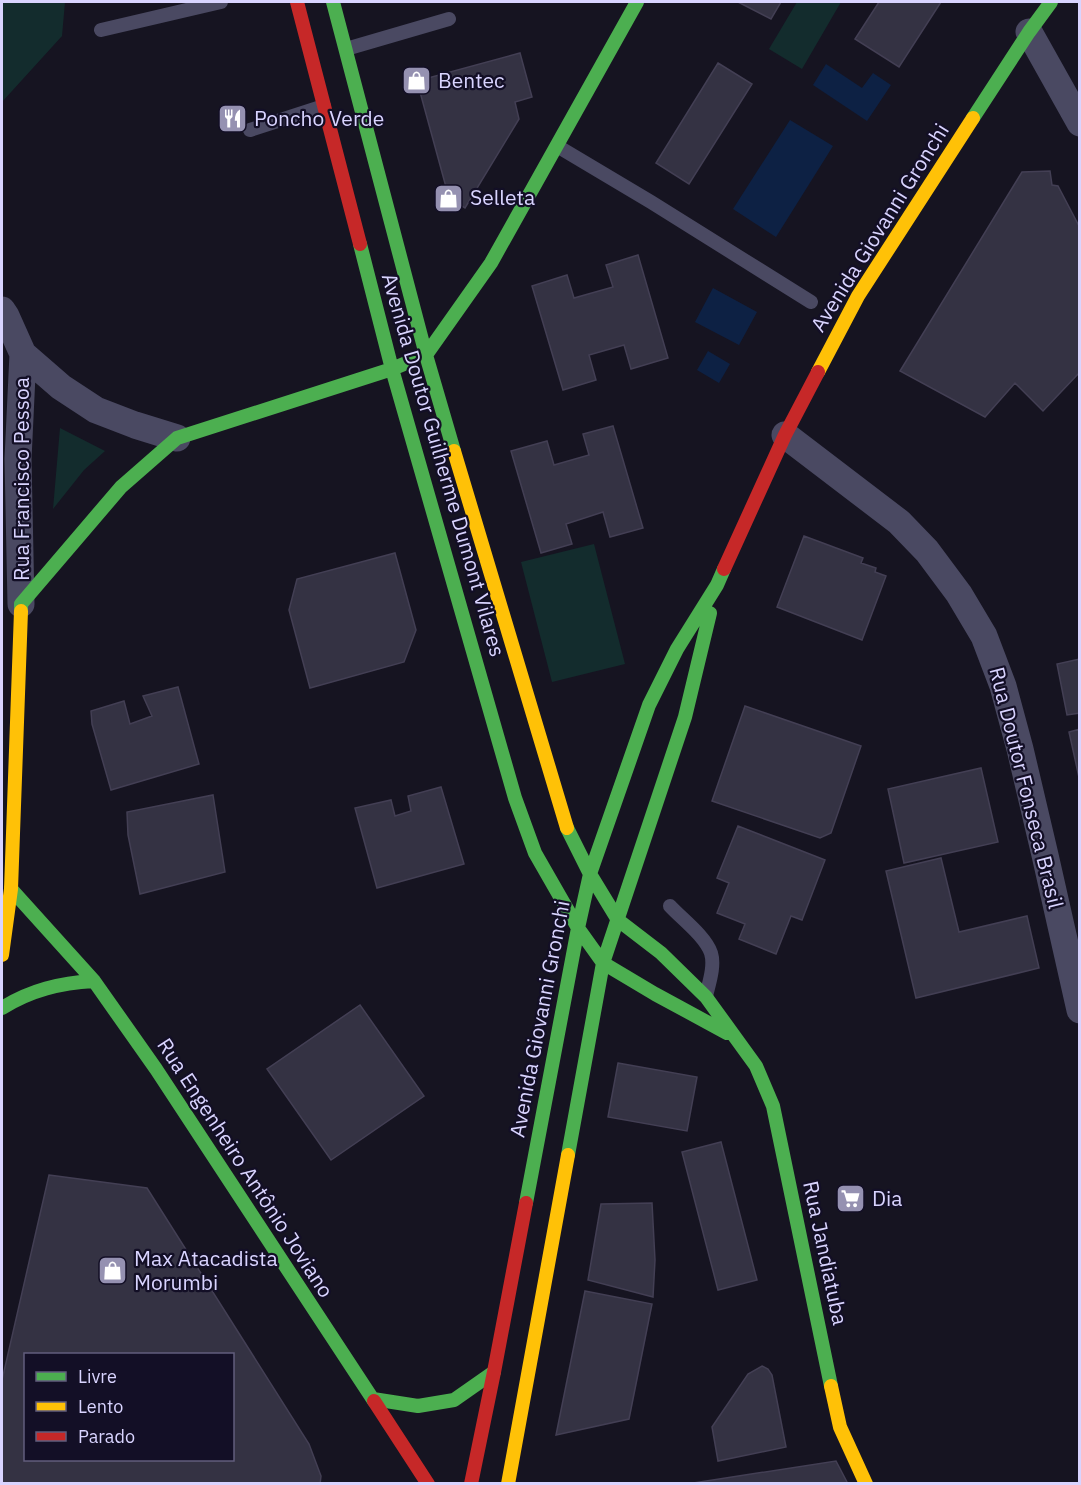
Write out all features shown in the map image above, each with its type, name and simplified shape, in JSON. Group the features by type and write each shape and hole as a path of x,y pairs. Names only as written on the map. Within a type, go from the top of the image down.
{"main road":[{"name":"Avenida Doutor Guilherme Dumont Vilares","path":"297,2 392,369 515,798 535,853 578,928 603,963"},
{"name":"Avenida Doutor Guilherme Dumont Vilares","path":"333,2 426,355 567,828 590,874 618,920"},
{"path":"2,955 10,889 21,604 121,487 177,438 392,369 426,355 490,263 637,2"},
{"name":"Avenida Giovanni Gronchi","path":"471,1484 590,874 649,705 677,649 717,585 785,435 858,296 1029,32 1051,2"},
{"name":"Avenida Giovanni Gronchi","path":"508,1484 603,963 685,717 717,585"},
{"name":"Rua Engenheiro Antônio Joviano","path":"10,889 94,981 156,1069 428,1484"},
{"name":"Rua Jandiatuba","path":"618,920 661,953 706,997 756,1066 773,1106 840,1427 866,1484"},
{"name":"Rua Jandiatuba","path":"603,963 733,1036"},
{"path":"2,1008 25,994 42,988 94,981"},
{"path":"372,1399 418,1406 454,1400 494,1372"}],"street":[{"path":"1029,32 1080,123"},
{"name":"Rua Francisco Pessoa","path":"2,310 23,354 61,387 96,410 177,438"},
{"name":"Rua Francisco Pessoa","path":"21,604 18,459 23,354"},
{"name":"Rua Doutor Fonseca Brasil","path":"785,435 899,522 927,551 959,594 984,636 1003,686 1020,749 1080,1010"}],"lane":[{"path":"101,30 221,2"},
{"path":"346,49 449,19"},
{"path":"250,130 324,106"},
{"path":"557,146 811,302"},
{"path":"670,906 702,938 711,953 712,968 706,997"}],"green space":[{"path":"2,2 65,2 62,36 2,102"},
{"path":"797,2 841,2 802,69 769,49"},
{"path":"60,428 105,451 84,470 53,509"},
{"path":"594,544 625,664 552,682 521,562"}],"water":[{"path":"826,64 862,88 873,73 891,85 867,121 813,85"},
{"path":"790,120 833,146 776,237 733,209"},
{"path":"713,288 757,312 739,345 695,322"},
{"path":"708,351 730,364 719,383 697,370"}],"building":[{"path":"738,2 781,2 771,19"},
{"path":"879,2 941,2 899,67 855,39"},
{"path":"520,53 532,97 515,102 519,119 465,208 449,198 417,81"},
{"path":"718,63 752,84 689,184 656,163"},
{"path":"1050,171 1052,185 1058,186 1080,228 1080,372 1043,411 1015,383 985,417 900,371 1022,172"},
{"path":"638,255 668,358 631,369 624,345 589,355 596,380 563,390 532,286 567,275 574,298 613,287 606,265"},
{"path":"613,426 643,528 610,537 603,512 566,524 572,544 541,553 511,451 547,441 554,465 589,455 583,434"},
{"path":"804,536 863,558 861,563 876,568 875,572 886,576 862,640 777,607"},
{"path":"395,553 416,630 404,662 310,688 289,610 297,579"},
{"path":"1080,659 1080,713 1067,715 1057,664"},
{"path":"178,687 199,764 111,790 92,724 91,711 124,701 130,724 152,716 143,696"},
{"path":"745,706 861,746 831,833 820,838 712,801"},
{"path":"1080,729 1080,782 1069,732"},
{"path":"981,768 998,842 904,863 888,789"},
{"path":"441,787 464,864 377,888 355,808 391,800 395,816 411,811 408,796"},
{"path":"213,795 225,872 140,894 128,835 127,812"},
{"path":"738,826 825,860 802,920 791,916 776,954 739,939 745,924 717,913 729,883 717,878"},
{"path":"941,858 959,932 1027,916 1039,968 916,998 886,871"},
{"path":"360,1005 424,1096 331,1160 267,1069"},
{"path":"618,1063 697,1077 687,1131 608,1117"},
{"path":"721,1142 757,1280 718,1290 682,1152"},
{"name":"Max Atacadista Morumbi","path":"49,1175 147,1188 309,1444 321,1476 320,1484 2,1484 2,1380"},
{"path":"652,1203 655,1260 653,1297 588,1280 601,1204"},
{"path":"585,1291 652,1304 629,1419 556,1435"},
{"path":"762,1366 772,1375 786,1447 718,1461 712,1427 748,1374"},
{"path":"836,1461 848,1484 687,1484"}],"traffic: fast":[{"path":"333,2 426,355 454,451"},
{"path":"426,355 491,263 637,2"},
{"path":"973,118 1051,2"},
{"path":"360,244 392,369 515,798 535,853 578,928 603,963 727,1033"},
{"path":"21,611 21,604 121,487 177,438 411,361"},
{"path":"526,1203 590,874 649,705 677,649 717,585 724,569"},
{"path":"568,1155 603,963 685,717 710,613"},
{"path":"567,828 590,874 618,920 661,953 706,997 756,1066 773,1106 831,1386"},
{"path":"11,889 94,981 156,1069 374,1401"},
{"path":"2,1008 24,996 46,988 94,981"},
{"path":"373,1399 418,1406 454,1400 494,1372"}],"traffic: slow":[{"path":"818,372 858,296 973,118"},
{"path":"454,451 567,828"},
{"path":"2,955 11,889 21,611"},
{"path":"508,1484 568,1155"},
{"path":"831,1386 840,1427 866,1484"}],"traffic: jam":[{"path":"297,2 360,244"},
{"path":"724,569 785,435 818,372"},
{"path":"471,1484 526,1203"},
{"path":"374,1401 428,1484"}],"place":[{"name":"Bentec","path":"417,81"},
{"name":"Poncho Verde","path":"233,119"},
{"name":"Selleta","path":"449,198"},
{"name":"Dia","path":"851,1199"},
{"name":"Max Atacadista Morumbi","path":"113,1271"}]}
